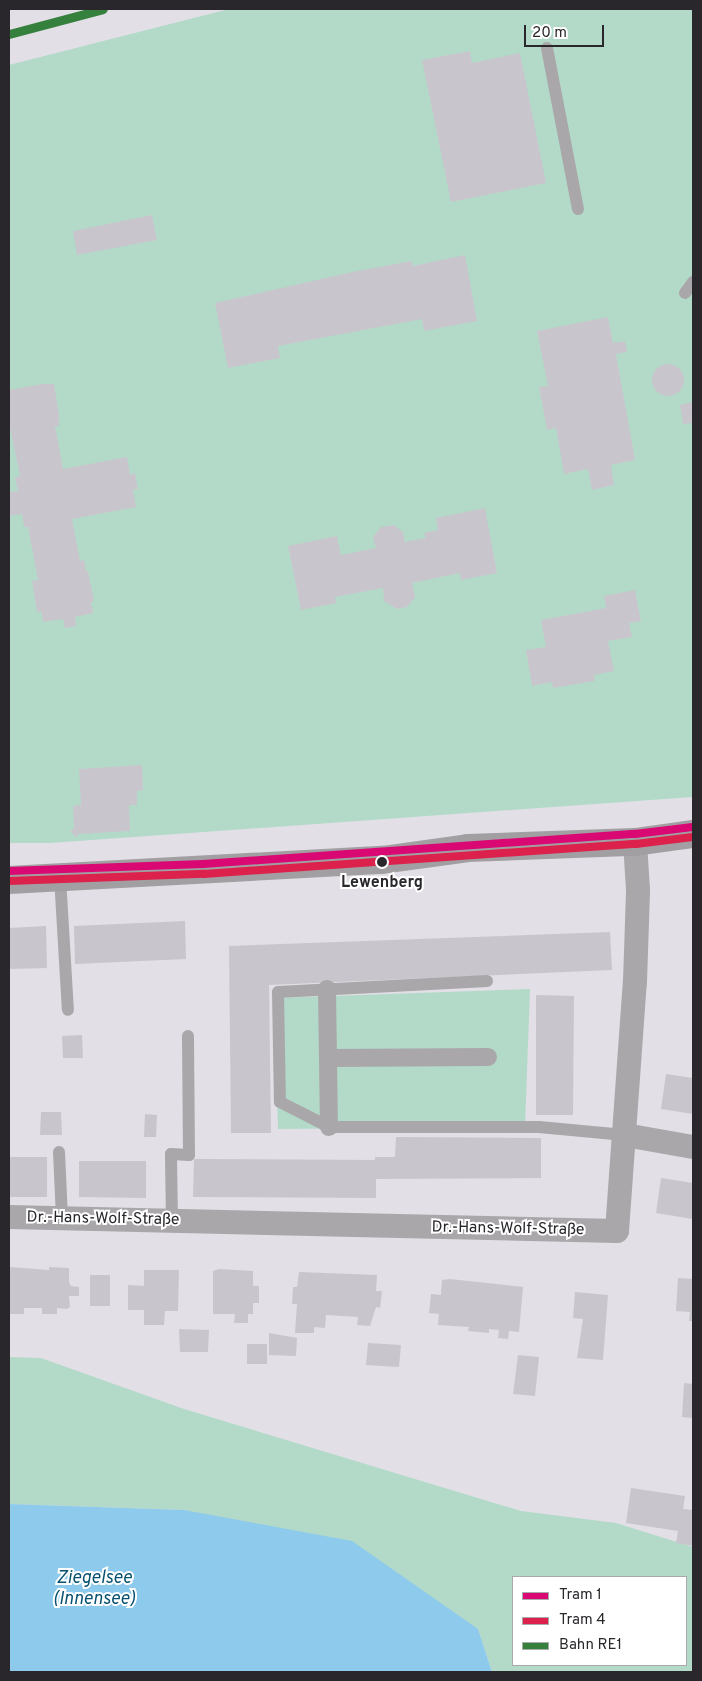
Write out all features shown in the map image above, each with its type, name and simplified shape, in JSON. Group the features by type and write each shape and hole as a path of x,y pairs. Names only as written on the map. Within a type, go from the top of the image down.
{"main road":[{"path":"9,880 382,860 468,848 635,842 693,834"}],"street":[{"name":"Dr.-Hans-Wolf-Straße","path":"9,1217 617,1231 626,1135 635,982 638,890 635,842"},
{"path":"327,989 329,1126"},
{"path":"328,1058 488,1057"},
{"path":"626,1135 693,1146"}],"lane":[{"path":"547,48 578,209"},
{"path":"685,293 693,282"},
{"path":"60,877 68,1010"},
{"path":"487,981 278,992 280,1102 329,1126 539,1127 626,1135"},
{"path":"172,1221 171,1154 189,1155 188,1036"},
{"path":"60,1152 62,1218"}],"green space":[{"path":"229,9 693,9 693,797 50,843 9,843 9,65"},
{"path":"530,989 525,1127 278,1129 274,998"},
{"path":"9,1357 41,1358 184,1409 521,1511 616,1523 693,1547 693,1672 492,1672 478,1629 184,1510 9,1504"}],"water":[{"name":"Ziegelsee (Innensee)","path":"9,1504 184,1510 352,1541 478,1629 492,1672 9,1672"}],"building":[{"path":"470,51 472,63 520,53 546,183 451,202 422,60"},
{"path":"152,215 157,240 77,255 73,231"},
{"path":"465,255 477,321 424,331 422,319 278,346 280,358 228,368 215,303 357,271 412,261 413,266"},
{"path":"608,317 613,343 625,341 627,352 616,354 635,460 611,465 614,485 592,490 588,469 564,474 556,428 547,430 539,387 548,386 537,331"},
{"path":"668,364 680,368 684,380 680,392 668,396 656,392 652,380 656,368"},
{"path":"42,384 54,384 59,414 59,426 55,426 63,469 127,457 130,475 135,473 138,489 133,490 136,507 72,519 80,561 84,560 86,571 88,571 94,601 91,602 93,613 75,617 76,626 65,628 63,619 43,622 41,611 37,612 32,581 38,580 28,527 24,527 22,514 9,516 9,492 18,491 15,477 20,476 9,423 9,390"},
{"path":"693,402 693,423 683,424 680,405"},
{"path":"485,508 497,573 461,580 460,573 412,583 415,597 407,607 397,609 384,601 383,588 335,597 336,603 301,610 288,546 337,536 341,555 376,548 373,537 381,527 394,525 403,532 405,542 426,538 424,533 438,530 436,518"},
{"path":"635,590 641,621 629,623 632,637 608,641 614,671 594,675 595,681 553,688 552,682 532,686 526,650 546,647 541,620 606,608 604,596"},
{"path":"142,765 143,790 137,791 137,805 129,805 130,831 79,834 76,837 70,831 74,828 73,806 81,805 79,769"},
{"path":"185,921 186,959 75,964 74,926"},
{"path":"46,926 47,968 9,969 9,928"},
{"path":"610,932 612,970 269,985 271,1133 231,1133 229,946"},
{"path":"536,995 574,996 573,1115 536,1115"},
{"path":"82,1035 83,1058 63,1058 62,1036"},
{"path":"666,1074 693,1078 693,1114 661,1109"},
{"path":"41,1112 61,1112 62,1135 40,1135"},
{"path":"145,1114 157,1115 156,1137 144,1137"},
{"path":"396,1137 541,1138 541,1178 376,1179 376,1198 193,1197 194,1159 375,1160 375,1157 395,1157"},
{"path":"9,1157 47,1157 47,1197 9,1197"},
{"path":"79,1161 146,1161 146,1198 79,1197"},
{"path":"661,1178 693,1183 693,1219 656,1213"},
{"path":"9,1267 49,1270 49,1267 69,1268 69,1282 71,1286 79,1287 79,1296 69,1296 70,1307 67,1309 57,1308 57,1314 42,1314 42,1308 24,1308 24,1314 9,1314"},
{"path":"219,1269 253,1271 253,1286 259,1286 259,1303 253,1303 253,1314 248,1314 248,1323 234,1323 235,1314 213,1314 213,1271"},
{"path":"144,1270 179,1270 178,1311 165,1311 164,1325 144,1325 144,1310 128,1310 128,1285 144,1286"},
{"path":"299,1272 377,1275 376,1291 382,1291 380,1308 376,1307 370,1326 357,1325 358,1317 326,1315 325,1328 314,1327 314,1333 295,1333 297,1304 292,1304 293,1287 297,1287"},
{"path":"90,1275 110,1275 110,1306 90,1306"},
{"path":"678,1278 693,1279 693,1321 689,1321 690,1312 676,1311"},
{"path":"450,1279 523,1287 519,1332 509,1331 508,1339 498,1338 499,1330 489,1329 489,1333 468,1331 469,1327 438,1325 439,1314 429,1313 431,1294 441,1295 442,1280"},
{"path":"575,1292 608,1295 603,1360 577,1358 583,1319 573,1318"},
{"path":"179,1329 209,1330 208,1352 180,1352"},
{"path":"269,1333 297,1338 296,1356 269,1355"},
{"path":"368,1343 401,1345 399,1367 366,1365"},
{"path":"247,1344 267,1344 267,1364 247,1364"},
{"path":"518,1355 539,1357 535,1396 513,1394"},
{"path":"684,1383 693,1384 693,1418 682,1417"},
{"path":"631,1488 685,1496 683,1509 693,1510 693,1546 676,1543 678,1531 626,1523"}],"tram line":[{"name":"1","path":"9,871 203,864 635,834 693,827"},
{"name":"4","path":"9,881 204,874 636,844 693,837"}],"rail line":[{"name":"RE1","path":"9,34 103,9"}],"place":[{"name":"Lewenberg","path":"382,862"}]}
